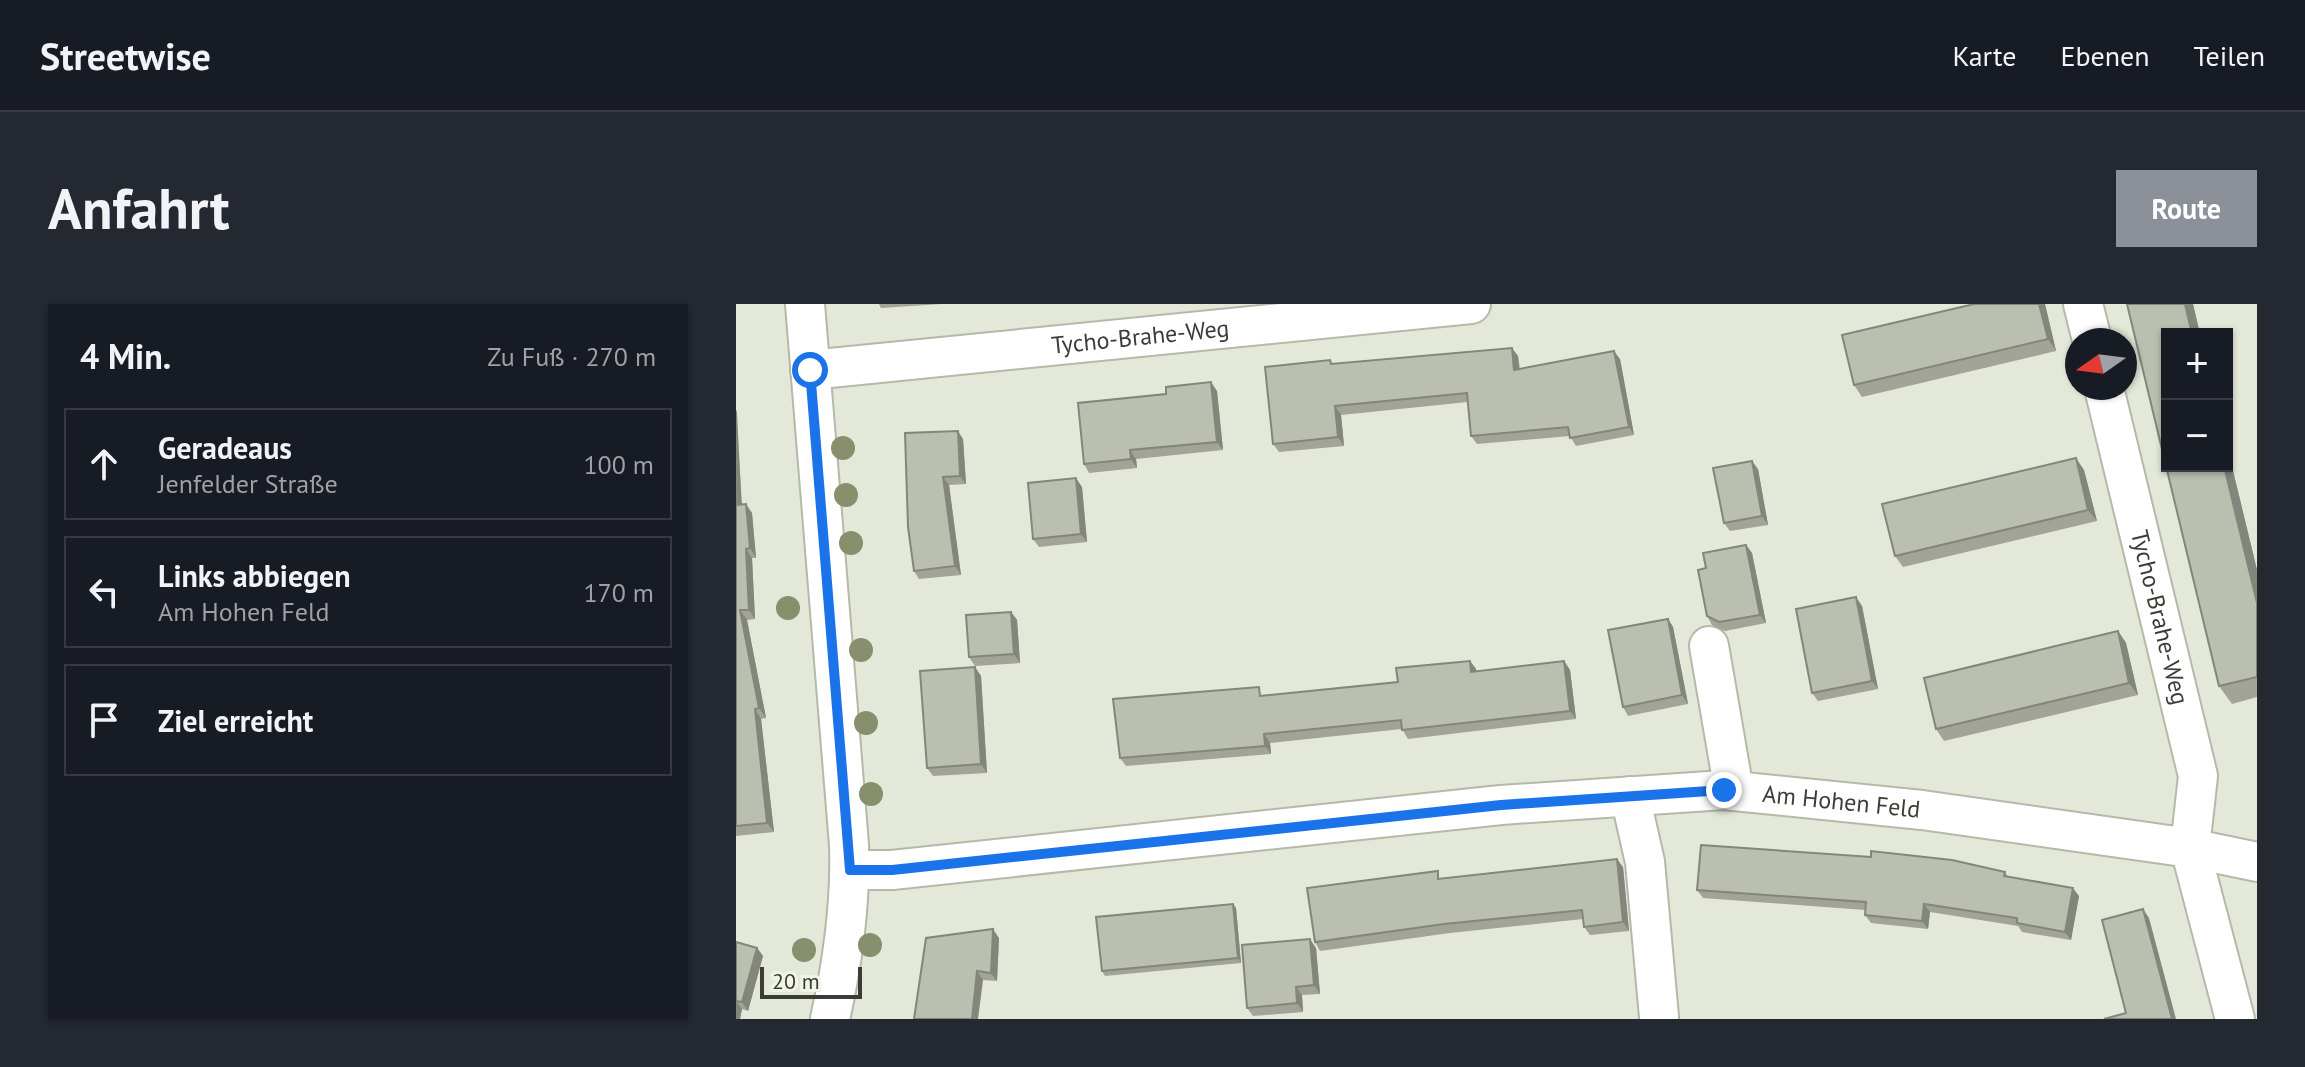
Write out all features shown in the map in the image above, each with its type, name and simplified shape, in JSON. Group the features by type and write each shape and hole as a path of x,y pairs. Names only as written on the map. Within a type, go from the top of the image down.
{"street":[{"path":"805,304 850,870 842,965 830,1019"},
{"name":"Tycho-Brahe-Weg","path":"810,370 1471,304"},
{"path":"2083,304 2089,328"},
{"name":"Tycho-Brahe-Weg","path":"2107,400 2198,776 2190,848"},
{"path":"1709,646 1734,791"},
{"name":"Am Hohen Feld","path":"850,870 892,870 1501,805 1734,791 1922,810 2190,848 2257,862"},
{"path":"1630,796 1645,862 1659,1017"},
{"path":"2190,848 2235,1019"}],"building":[{"path":"1974,304 2039,304 2048,339 1854,385 1842,335"},
{"path":"2127,304 2185,304 2191,328 2161,328 2161,445 2137,346 2137,328 2133,328"},
{"path":"1512,348 1514,370 1614,351 1629,427 1570,438 1568,427 1471,436 1467,393 1335,406 1338,437 1273,444 1265,367"},
{"path":"1211,382 1217,442 1130,450 1131,459 1084,464 1078,403 1166,394 1166,387"},
{"path":"958,431 960,476 943,477 955,566 914,571 908,527 905,433"},
{"path":"2076,458 2088,510 1895,556 1882,504"},
{"path":"1752,461 1762,516 1724,523 1713,468"},
{"path":"2167,472 2225,472 2257,603 2257,677 2219,686"},
{"path":"1076,478 1081,534 1033,539 1028,483"},
{"path":"746,504 750,548 746,549 749,610 740,610 759,708 755,709 767,823 736,826 736,505"},
{"path":"1746,545 1760,615 1719,622 1707,616 1698,570 1706,568 1703,553"},
{"path":"1856,597 1872,681 1812,693 1796,609"},
{"path":"1011,612 1014,654 969,657 966,615"},
{"path":"1668,619 1682,695 1623,707 1608,630"},
{"path":"2118,631 2129,683 1936,729 1924,678"},
{"path":"1470,661 1471,672 1564,661 1570,711 1402,730 1401,720 1264,734 1265,746 1120,758 1113,699 1259,687 1260,696 1398,682 1396,668"},
{"path":"975,667 981,764 927,768 920,671"},
{"path":"1701,845 1871,857 1871,851 1952,860 2005,872 2004,876 2073,888 2065,932 2017,923 2017,918 1924,904 1922,921 1865,915 1866,902 1697,890"},
{"path":"1617,859 1623,922 1584,927 1582,910 1444,924 1315,942 1307,888 1438,871 1438,879"},
{"path":"1233,904 1238,958 1102,971 1096,917"},
{"path":"2143,909 2172,1019 2104,1019 2126,1013 2102,920"},
{"path":"993,929 991,973 977,971 972,1019 914,1019 926,938"},
{"path":"1310,939 1314,985 1296,987 1297,1003 1247,1008 1242,945"},
{"path":"736,942 757,948 742,1002 736,1001"}],"route":[{"path":"810,370 850,870 892,870 1501,805 1724,790"}]}
